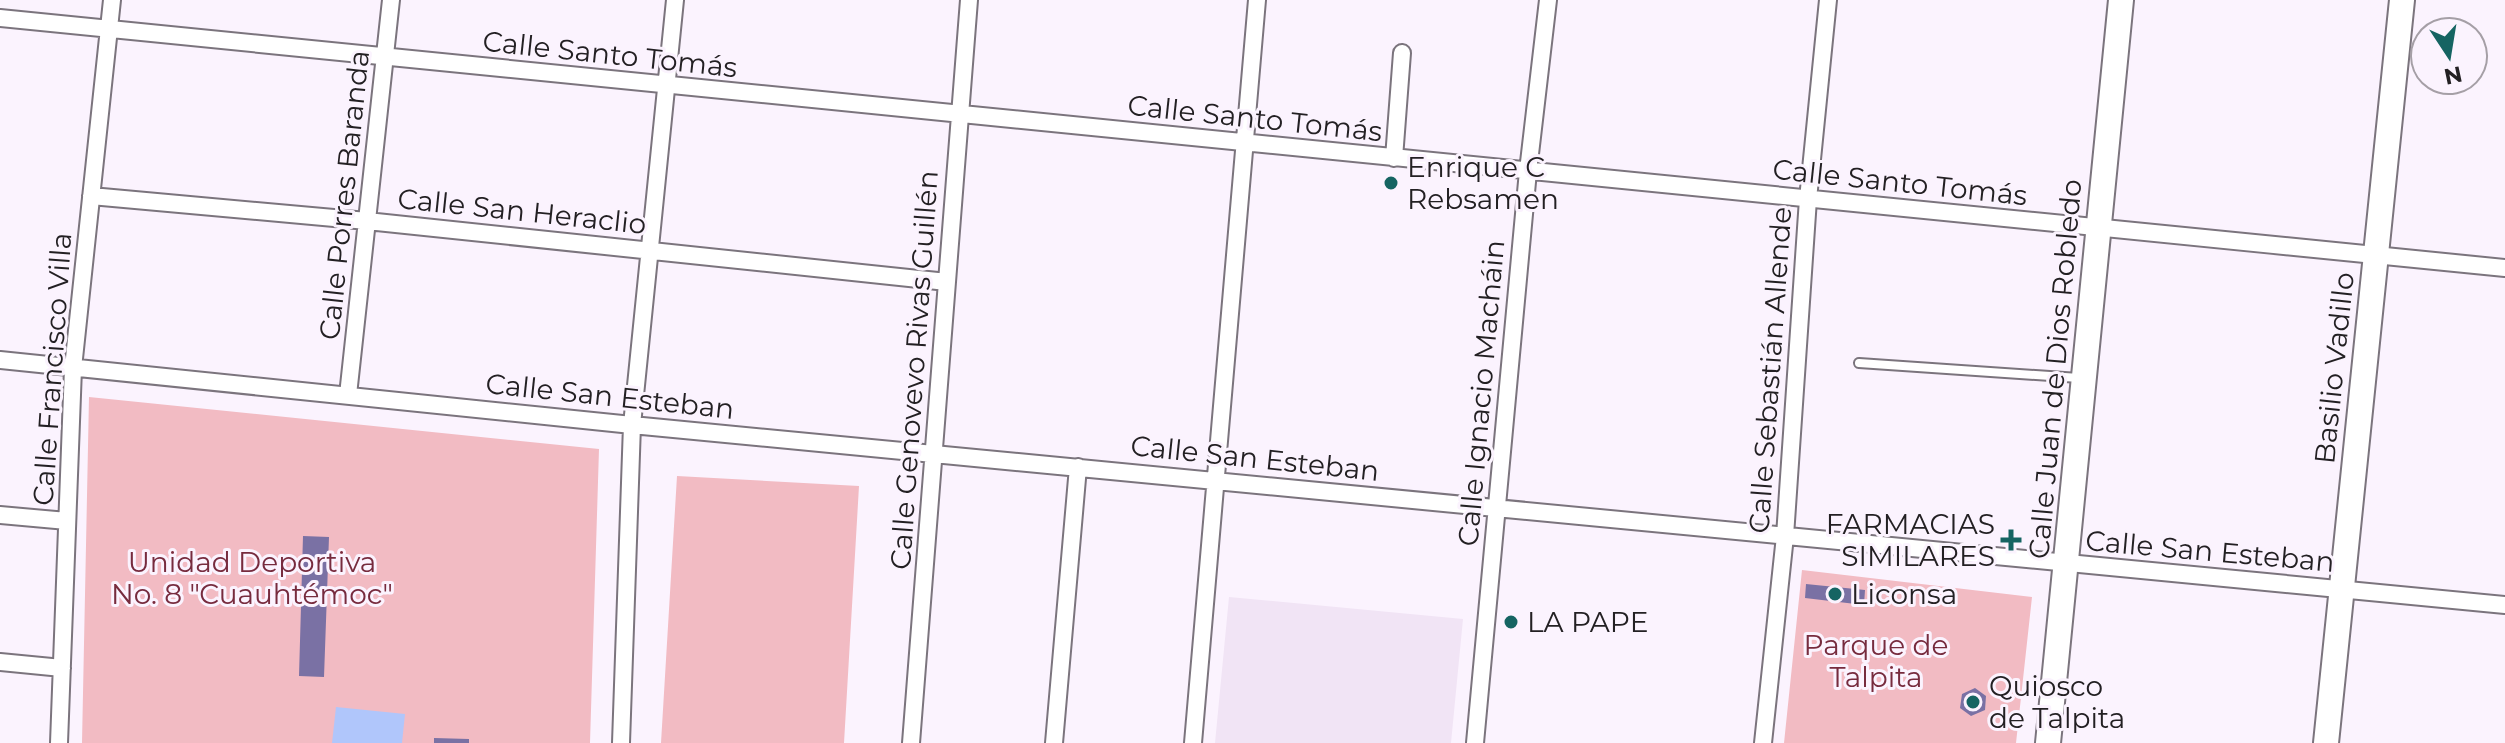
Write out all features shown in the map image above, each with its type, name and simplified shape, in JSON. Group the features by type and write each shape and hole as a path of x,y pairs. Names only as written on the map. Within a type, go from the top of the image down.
{"street":[{"name":"Calle Francisco Villa","path":"59,743 73,368 112,0"},
{"name":"Calle Porres Baranda","path":"348,395 391,0"},
{"path":"621,743 632,425 675,0"},
{"name":"Calle Genovevo Rivas Guillén","path":"911,743 969,0"},
{"path":"1193,743 1257,0"},
{"name":"Calle Ignacio Macháin","path":"1475,743 1528,171 1548,0"},
{"name":"Calle Sebastián Allende","path":"1763,743 1785,536 1808,199 1828,0"},
{"name":"Calle Juan de Dios Robledo","path":"2048,743 2121,0"},
{"name":"Basilio Vadillo","path":"2326,743 2402,0"},
{"name":"Calle Santo Tomás","path":"0,18 2505,268"},
{"path":"1394,158 1402,53"},
{"name":"Calle San Heraclio","path":"91,196 367,221 947,282"},
{"name":"Calle San Esteban","path":"0,360 632,425 2505,605"},
{"path":"1054,743 1078,467"},
{"path":"0,515 67,521"},
{"path":"0,662 62,668"}],"lane":[{"path":"1859,363 2084,378"}],"shaded area":[{"path":"1229,597 1463,619 1451,743 1215,743"}],"green space":[{"name":"Unidad Deportiva No. 8 \"Cuauhtémoc\"","path":"89,397 599,449 590,743 82,743"},
{"path":"677,476 859,486 844,743 661,743"},
{"name":"Parque de Talpita","path":"1802,570 2032,597 2016,743 1784,743"}],"water":[{"path":"336,707 405,714 402,743 332,743"}],"building":[{"path":"303,536 329,537 324,677 299,676"},
{"name":"Liconsa","path":"1806,584 1865,590 1864,605 1805,598"},
{"name":"Quiosco de Talpita","path":"1975,688 1986,696 1985,710 1971,716 1960,708 1962,694"},
{"path":"434,738 469,739 469,743 434,743"}],"place":[{"name":"Enrique C Rebsamen","path":"1391,183"},
{"name":"FARMACIAS SIMILARES","path":"2011,540"},
{"name":"Liconsa","path":"1835,594"},
{"name":"LA PAPE","path":"1511,622"},
{"name":"Quiosco de Talpita","path":"1973,702"}]}
